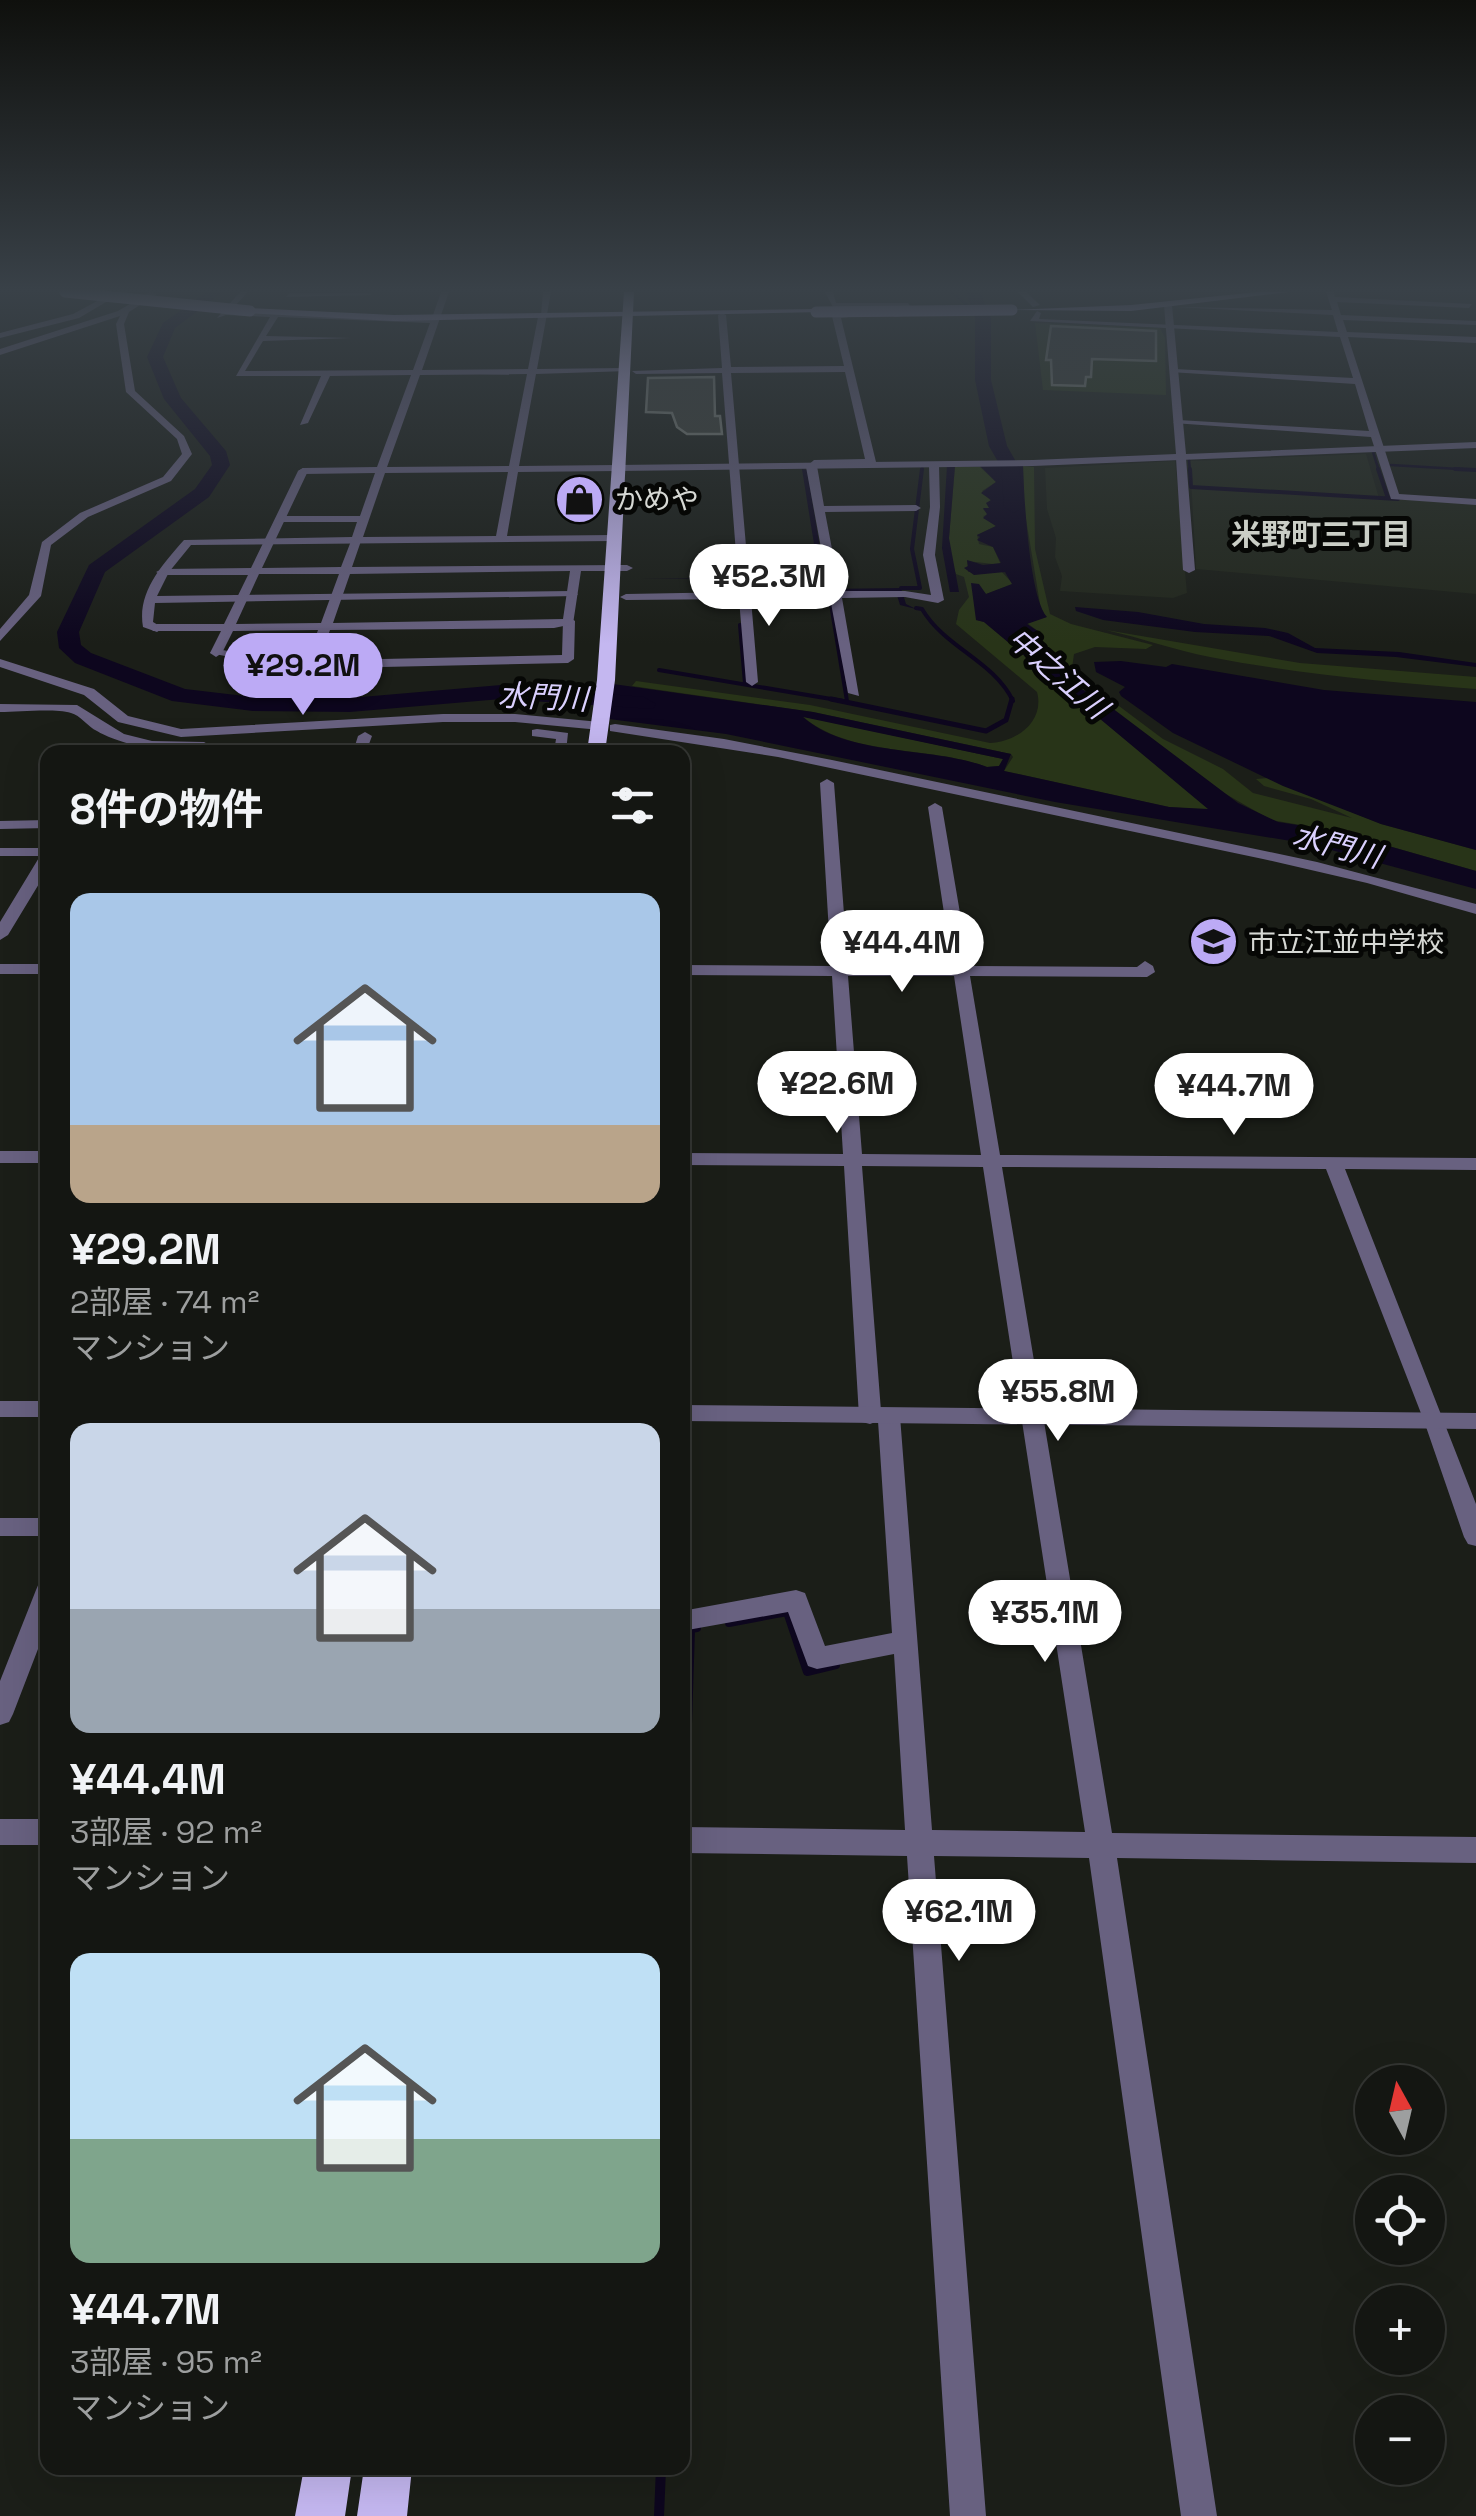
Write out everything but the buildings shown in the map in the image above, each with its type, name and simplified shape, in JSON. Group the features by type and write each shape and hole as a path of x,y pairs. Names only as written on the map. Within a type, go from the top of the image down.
{"highway":[{"path":"613,680 611,568 625,409"},
{"path":"612,745 608,725 626,597 634,468 632,409"},
{"path":"599,745 608,725"},
{"path":"320,2516 327,2475"},
{"path":"382,2516 387,2475"}],"street":[{"path":"0,637 35,596 41,553 46,544 84,515 168,479 187,454 181,438 150,409"},
{"path":"303,422 309,409"},
{"path":"312,664 402,409"},
{"path":"501,540 525,409"},
{"path":"729,409 752,682"},
{"path":"811,466 872,462 858,409"},
{"path":"1177,409 1189,570"},
{"path":"1366,409 1394,497 1476,502"},
{"path":"1178,423 1374,434"},
{"path":"576,568 568,658 312,664 255,662 216,653 303,471 1033,464 1476,445"},
{"path":"626,597 835,592 938,600 929,554 936,465"},
{"path":"811,466 854,694"},
{"path":"819,509 916,508"},
{"path":"280,519 364,519"},
{"path":"569,621 157,628 147,624 147,600 162,572 188,542 613,538"},
{"path":"162,572 628,568"},
{"path":"147,600 572,594"},
{"path":"0,663 89,692 123,719 181,733 443,718 515,718 608,725 758,749 1147,833 1324,866 1476,909"},
{"path":"0,708 77,708 91,724 123,739 175,745"},
{"path":"223,745 427,730 563,736 561,745"},
{"path":"362,745 365,736"},
{"path":"117,745 123,739"},
{"path":"827,783 854,1160 906,1641 968,2516"},
{"path":"935,807 1035,1418 1199,2516"},
{"path":"0,824 40,824"},
{"path":"0,852 40,854"},
{"path":"0,934 9,905 40,864"},
{"path":"690,970 1147,972 1145,966"},
{"path":"0,969 40,969"},
{"path":"0,1157 40,1157"},
{"path":"690,1159 1476,1164"},
{"path":"1333,1163 1435,1420 1476,1537"},
{"path":"0,1409 40,1409"},
{"path":"690,1414 1476,1421"},
{"path":"0,1527 40,1528"},
{"path":"690,1619 796,1600 817,1658 906,1641"},
{"path":"0,1714 40,1611"},
{"path":"0,1832 40,1832"},
{"path":"690,1840 1476,1850"}],"shaded area":[{"path":"1366,454 1379,498 1476,504 1476,594 1196,569 1190,461"},
{"path":"1175,461 1187,593 1173,598 1060,591 1062,576 1047,509 1045,468"}],"green space":[{"path":"1023,466 1034,467 1035,549 1050,614 1071,624 1153,645 1146,649 1095,647 1074,654 1072,668 1083,679 1163,739 1223,769 1253,793 1352,818 1311,799 1264,786 1256,779 1268,778 1381,824 1476,850 1476,871 1336,831 1271,820 1224,793 1066,676 1040,644 1042,634 1027,623 1046,617 1041,610 1024,507"},
{"path":"955,467 980,467 996,482 982,491 991,501 989,508 983,509 988,515 983,516 996,526 977,535 979,544 993,547 1001,565 967,561 968,572 1001,571 1013,584 986,594 979,587 976,620 984,622 1210,810 1169,807 1004,771 1011,754 813,712 632,686 636,681 810,705 990,743 1019,734 1037,712 1037,692 956,624 959,610 969,597 964,577 956,574 949,555"},
{"path":"1106,630 1300,663 1476,677 1476,689 1243,663"},
{"path":"802,716 1003,759 999,766 987,767 867,745 843,739"}],"water":[{"path":"955,465 949,538 959,592 950,592 942,548 947,466"},
{"name":"水門川","path":"979,465 1023,465 1032,568 1047,617 1027,624 1042,634 1040,644 1074,683 1238,803 1278,822 1336,831 1476,871 1476,889 1309,844 1055,802 726,734 609,719 613,684 813,712 1011,754 1004,771 1169,807 1208,809 984,622 976,620 971,583 979,584 986,594 1012,584 1005,572 974,575 964,568 968,566 967,560 983,565 1001,563 993,547 977,540 977,535 996,526 983,518 987,514 983,508 989,508 986,503 991,500 981,493 996,482","holes":["803,717 1003,759 999,766 987,767 866,745 822,730"]},
{"path":"802,469 807,470 827,589 901,588 906,604 916,609 900,605 896,592 822,592 819,577 641,579 819,575"},
{"path":"1075,607 1265,628 1288,633 1315,648 1399,652 1476,663 1476,667 1317,653 1269,636 1195,632 1103,620 1076,611"},
{"path":"1094,662 1166,667 1172,664 1324,690 1476,702 1476,850 1381,824 1283,786 1173,733 1121,696 1119,692 1125,687 1096,672"}],"waterway":[{"name":"水門川","path":"182,409 219,455 221,465 202,493 96,569 68,632 70,648 83,658 181,696 253,704 350,705 501,692 644,704"},
{"name":"中之江川","path":"990,409 998,446 1010,467 1014,507"},
{"path":"1373,452 1379,471"},
{"path":"1189,460 1190,471"},
{"path":"1391,465 1476,470 1455,469"},
{"path":"901,588 920,588 912,549 922,469"},
{"path":"1190,469 1191,487 1398,499"},
{"path":"1378,469 1388,498"},
{"path":"830,598 847,701"},
{"path":"916,608 922,609 943,634 994,675 1012,699"},
{"path":"740,625 745,683"},
{"path":"659,670 843,701"},
{"path":"831,699 986,731 1006,720 1012,699"},
{"path":"729,1623 787,1612 807,1672 836,1665"},
{"path":"690,1660 691,1629 697,1628"},
{"path":"659,2516 661,2475"}],"place":[{"name":"かめや","path":"580,499"},
{"name":"市立江並中学校","path":"1213,942"}],"district":[{"name":"米野町三丁目","path":"1321,534"}]}
